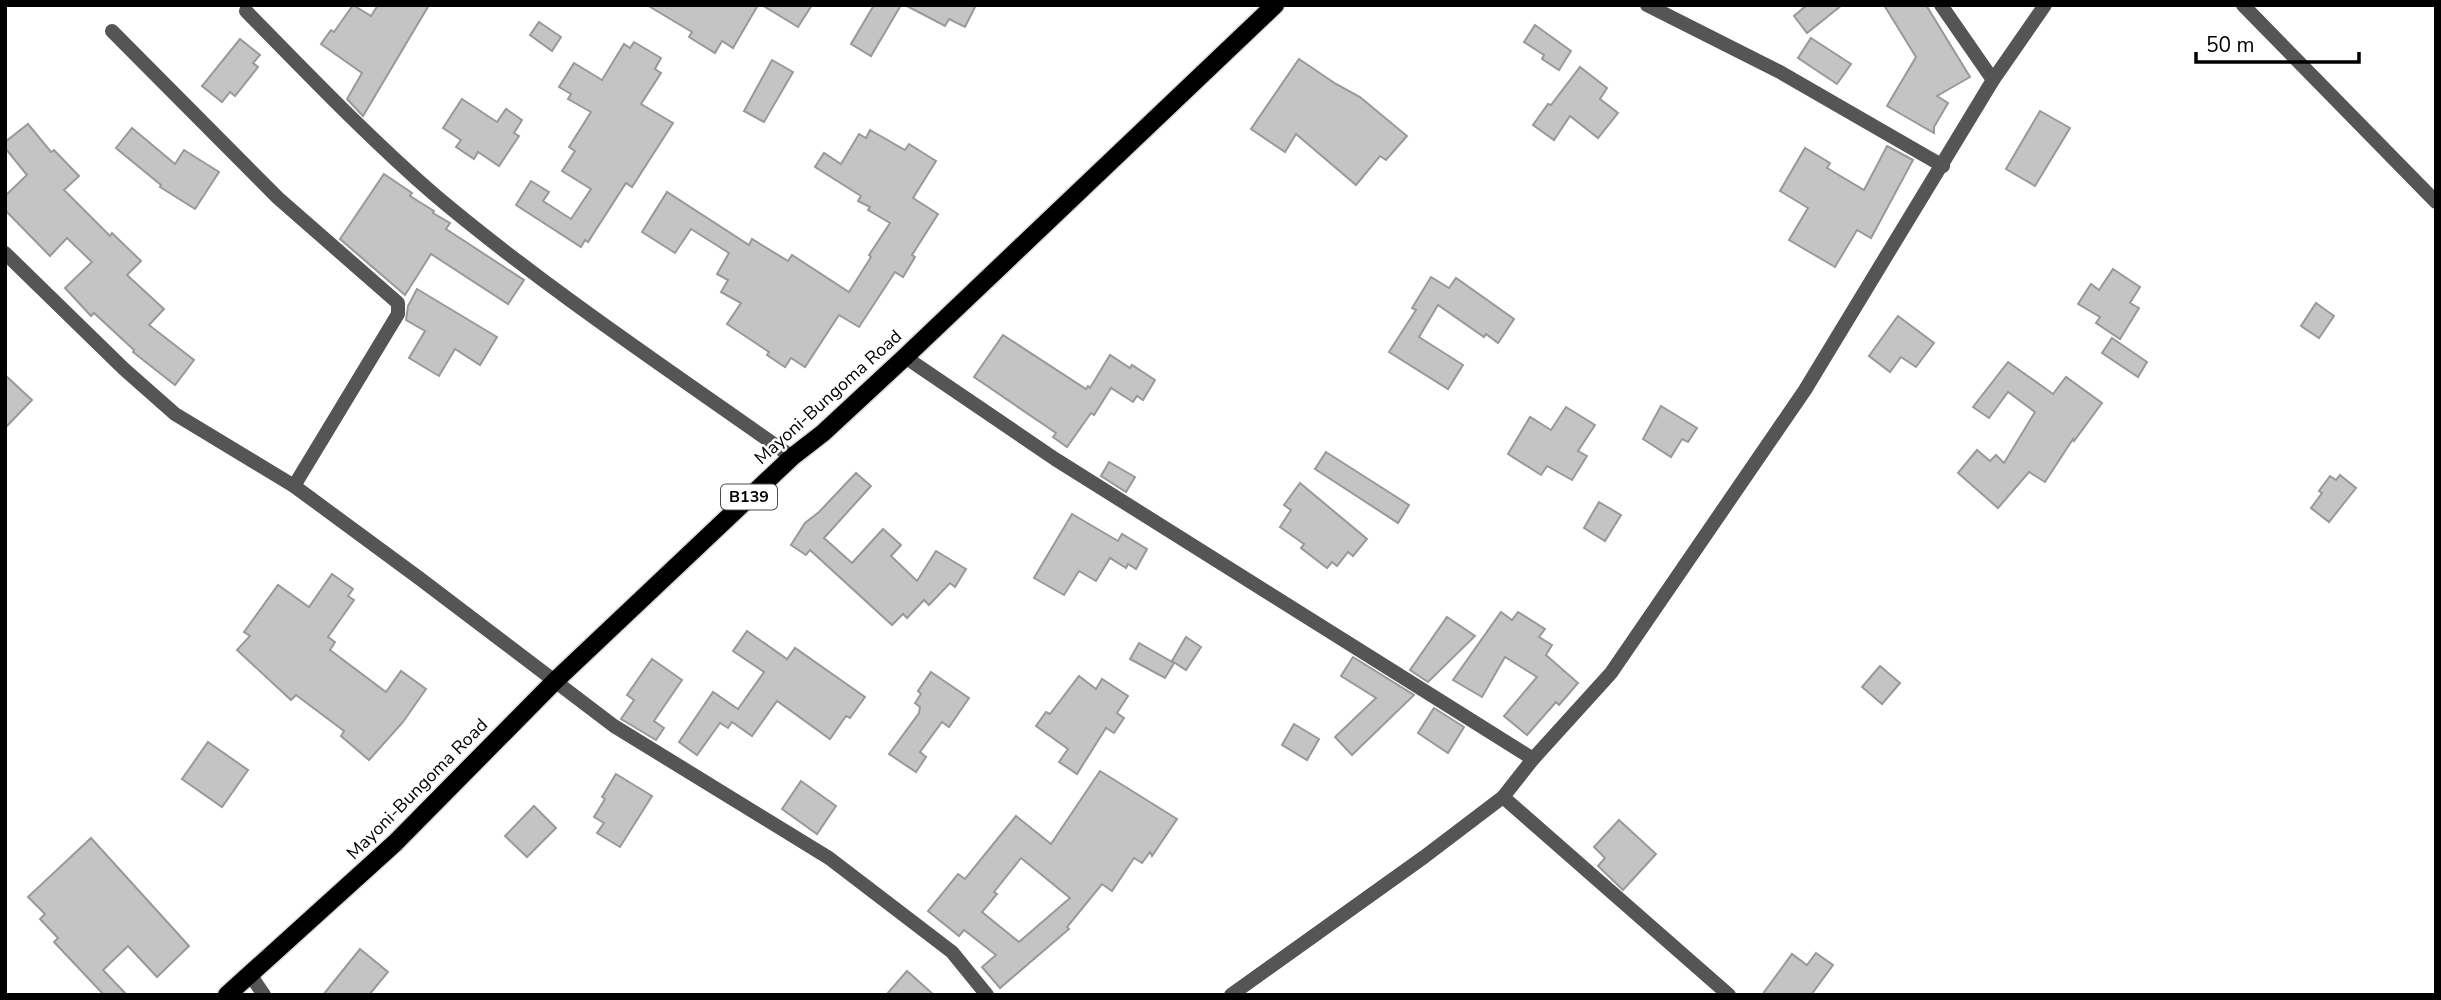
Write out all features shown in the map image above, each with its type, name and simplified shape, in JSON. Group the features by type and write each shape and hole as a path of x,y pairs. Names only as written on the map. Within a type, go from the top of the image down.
{"main road":[{"name":"Mayoni-Bungoma Road","path":"227,995 395,843 555,681 792,457 823,433 905,357 1275,5"}],"street":[{"path":"1647,5 1780,72 1943,166"},
{"path":"1941,5 1993,80"},
{"path":"1231,995 1503,797 1533,759 1611,673 1805,390 1993,80 2045,5"},
{"path":"2243,5 2436,202"},
{"path":"246,11 369,135 475,228 792,457"},
{"path":"112,31 278,198 398,303 398,314 294,486"},
{"path":"5,253 124,369 175,414 294,486 614,726 828,858 952,952 988,995"},
{"path":"905,357 1055,459 1533,759"},
{"path":"1503,797 1729,995"},
{"path":"249,973 264,995"}],"building":[{"path":"353,5 371,16 378,5 429,5 363,116 347,99 362,73 321,44 331,30 334,32"},
{"path":"647,5 758,5 733,48 722,41 715,53 689,37 692,32"},
{"path":"762,5 812,5 798,27"},
{"path":"874,5 901,5 871,56 851,44"},
{"path":"905,5 976,5 965,27 949,19 945,26"},
{"path":"1807,5 1842,5 1807,33 1794,16"},
{"path":"1884,5 1926,5 1970,77 1937,96 1948,103 1934,127 1934,133 1887,106 1916,57"},
{"path":"539,22 561,37 552,51 530,35"},
{"path":"1535,25 1571,51 1559,70 1542,59 1544,55 1524,42"},
{"path":"1811,38 1851,64 1837,84 1798,58"},
{"path":"240,39 260,55 253,63 258,67 235,96 230,92 222,102 202,86"},
{"path":"634,42 661,58 655,69 661,73 641,104 673,123 632,187 626,183 588,242 585,240 581,247 516,205 531,181 549,192 543,201 571,219 591,189 562,171 575,151 569,147 591,112 568,99 571,94 559,87 574,63 602,80 624,44 630,48"},
{"path":"1299,59 1360,97 1407,136 1386,160 1380,156 1356,185 1296,134 1285,152 1251,129"},
{"path":"772,60 793,72 764,122 744,111"},
{"path":"1580,67 1607,88 1600,99 1618,113 1598,138 1570,116 1554,140 1533,125"},
{"path":"462,99 497,122 506,109 522,120 514,133 519,136 499,166 478,152 474,159 456,147 461,140 443,128"},
{"path":"2040,111 2070,128 2035,186 2006,169"},
{"path":"28,124 51,152 54,150 79,176 64,190 110,236 112,233 141,261 127,275 164,309 149,325 194,360 175,385 133,352 134,350 94,313 91,316 65,288 92,262 67,238 50,256 5,210 5,196 27,175 5,148 5,142"},
{"path":"132,128 175,164 184,150 219,172 195,209 160,187 161,185 116,148"},
{"path":"870,130 905,150 909,144 936,161 913,198 938,214 912,255 915,257 903,277 895,272 859,327 839,315 805,367 791,358 785,367 767,355 769,352 727,324 741,303 721,292 728,280 717,274 729,253 691,229 675,253 642,232 667,192 749,245 752,239 788,261 792,255 849,292 890,223 858,201 861,196 815,167 824,153 841,164 859,134 866,138"},
{"path":"1887,146 1913,160 1871,238 1857,230 1835,267 1789,240 1808,208 1780,191 1805,148 1830,163 1827,168 1864,190"},
{"path":"384,174 412,193 410,196 450,223 446,229 524,280 508,304 431,254 405,295 340,239"},
{"path":"2113,269 2140,287 2130,303 2139,308 2120,339 2096,323 2100,317 2078,304 2091,284 2099,290"},
{"path":"1431,277 1449,288 1456,278 1514,319 1498,343 1486,334 1484,337 1438,305 1419,337 1463,365 1448,389 1389,352 1416,310 1412,308"},
{"path":"417,289 497,337 480,365 455,349 439,376 409,358 425,331 406,320 408,306"},
{"path":"2316,303 2334,316 2319,338 2301,326"},
{"path":"1898,316 1934,343 1916,367 1901,357 1890,372 1869,356"},
{"path":"1003,335 1086,389 1088,386 1090,388 1110,355 1155,380 1143,400 1137,396 1133,402 1111,388 1094,415 1091,413 1067,447 1053,437 1056,433 974,377"},
{"path":"2112,338 2147,362 2138,377 2102,353"},
{"path":"2008,362 2053,394 2066,377 2102,403 2074,441 2073,439 2045,482 2029,472 1998,508 1958,473 1977,450 1990,461 1996,455 2004,463 2035,412 2008,392 1989,418 1973,407"},
{"path":"5,375 32,400 5,428"},
{"path":"1661,406 1697,428 1688,442 1682,439 1671,457 1643,439"},
{"path":"1566,407 1595,425 1578,451 1587,456 1572,480 1547,466 1541,475 1508,454 1530,417 1551,430"},
{"path":"1326,452 1409,505 1398,523 1315,469"},
{"path":"1109,462 1135,477 1126,492 1101,476"},
{"path":"856,473 871,486 824,538 852,563 883,529 901,545 891,556 917,581 936,551 966,569 955,587 950,583 929,605 924,600 907,618 903,614 892,625 810,550 806,555 791,545 805,523"},
{"path":"2340,475 2356,488 2329,522 2311,508 2330,476 2336,480"},
{"path":"1300,483 1367,539 1353,556 1348,552 1337,566 1332,562 1327,568 1301,548 1304,544 1280,527 1291,510 1284,505"},
{"path":"1599,502 1621,515 1605,541 1584,528"},
{"path":"1072,514 1118,541 1122,534 1147,549 1136,569 1128,564 1126,568 1110,558 1096,581 1079,571 1064,595 1034,578"},
{"path":"332,574 353,589 348,596 354,600 328,637 335,642 330,650 386,692 401,671 426,689 403,722 369,760 341,736 344,731 296,695 291,700 237,650 250,636 244,632 278,585 309,607"},
{"path":"1501,612 1512,620 1518,612 1545,629 1539,637 1552,645 1546,655 1578,683 1559,705 1556,702 1527,735 1504,716 1537,677 1505,657 1482,697 1453,680"},
{"path":"1447,617 1475,636 1428,682 1410,670"},
{"path":"747,631 787,659 795,648 865,697 850,718 846,716 830,739 777,701 752,736 732,722 728,728 720,723 697,755 679,742 713,692 738,709 764,672 733,651"},
{"path":"1186,637 1201,647 1186,670 1172,661"},
{"path":"1139,643 1174,663 1165,678 1130,659"},
{"path":"1353,657 1414,695 1352,755 1335,737 1376,698 1341,676"},
{"path":"652,659 682,680 654,721 664,728 656,740 621,719 634,700 627,695"},
{"path":"1880,666 1900,683 1882,704 1862,687"},
{"path":"931,672 969,698 949,727 942,722 920,752 926,757 916,772 889,754 919,713 920,707 915,703 921,694 918,691"},
{"path":"1079,676 1096,689 1102,679 1128,696 1117,713 1124,718 1114,733 1106,728 1077,774 1059,762 1068,749 1036,726 1046,712 1050,714"},
{"path":"1434,708 1464,727 1448,753 1418,733"},
{"path":"1294,724 1319,739 1307,760 1282,745"},
{"path":"208,742 248,770 222,807 182,779"},
{"path":"1100,771 1177,819 1152,856 1150,852 1142,863 1134,858 1112,891 1102,884 1067,927 1069,929 1000,988 982,967 996,955 964,930 959,936 928,911 958,874 965,879 1016,816 1051,844","holes":["1021,858 1070,898 1019,942 982,912"]},
{"path":"616,774 652,796 620,847 597,833 604,823 594,817"},
{"path":"801,781 836,806 817,834 782,809"},
{"path":"534,806 556,828 527,857 505,836"},
{"path":"1619,820 1656,854 1623,890 1598,866 1605,858 1594,847"},
{"path":"91,838 189,946 157,977 128,946 103,970 127,995 104,995 54,942 58,938 40,919 45,914 28,897"},
{"path":"360,949 388,972 369,995 323,995"},
{"path":"1816,953 1833,965 1811,995 1762,995 1792,954 1807,965"},
{"path":"907,971 934,995 886,995"}]}
